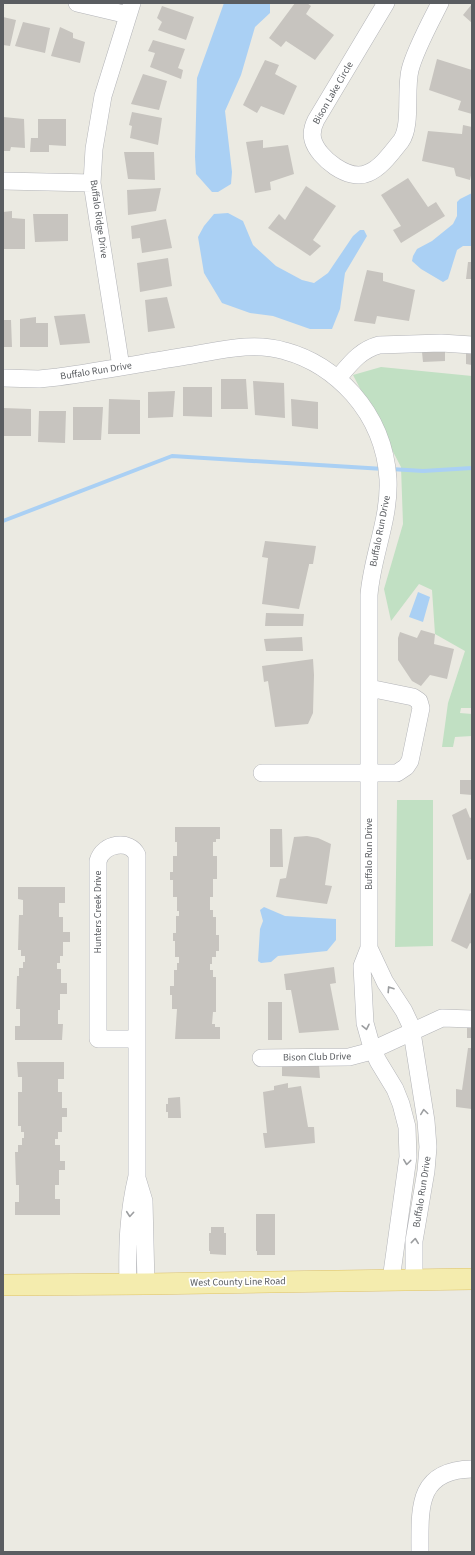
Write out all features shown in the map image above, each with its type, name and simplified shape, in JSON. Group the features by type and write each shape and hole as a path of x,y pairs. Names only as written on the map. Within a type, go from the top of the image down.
{"main road":[{"name":"West County Line Road","path":"3,1285 472,1279"}],"street":[{"path":"77,3 130,9"},
{"name":"Bison Lake Circle","path":"386,3 316,120 312,130 313,141 322,155 340,170 350,174 362,175 377,168 402,138 407,124 410,69 440,3"},
{"name":"Buffalo Ridge Drive","path":"121,366 92,183 94,149 103,96 130,9"},
{"path":"3,181 92,183"},
{"path":"338,378 356,357 378,345 441,343 472,345"},
{"name":"Buffalo Run Drive","path":"3,378 39,379 235,348 266,347 285,350 300,356 315,363 338,378 358,399 372,420 382,444 388,473 386,510 370,584 368,948 362,966 363,1007 366,1028 378,1061 395,1089 401,1104 408,1137 408,1157 391,1280"},
{"path":"262,773 397,773 408,765 412,756 421,708 419,701 413,697 369,688"},
{"name":"Hunters Creek Drive","path":"137,1039 98,1039 98,861 103,851 113,846 128,846 134,850 137,855 137,1039 137,1176 131,1202 127,1242 137,1284"},
{"name":"Buffalo Run Drive","path":"368,948 385,982 407,1016 412,1031 428,1147 426,1171 414,1242 414,1280"},
{"name":"Bison Club Drive","path":"260,1058 349,1057 373,1050 442,1018 472,1019"},
{"path":"420,1552 421,1504 425,1491 442,1476 451,1471 472,1469"}],"green space":[{"path":"381,367 472,376 472,708 461,708 460,713 472,714 472,736 455,737 453,747 442,747 448,703 465,651 435,634 432,590 419,584 391,621 384,589 403,524 401,467 353,375"},
{"path":"397,800 433,800 433,946 395,947"}],"water":[{"path":"224,3 270,3 270,13 255,27 241,75 225,111 232,172 231,184 218,192 212,192 196,174 197,78"},
{"path":"472,193 472,246 463,246 457,250 448,279 443,282 421,269 412,261 413,256 417,249 432,241 453,224 457,216 457,202"},
{"path":"228,213 243,221 253,245 276,266 302,280 314,283 328,273 353,236 360,230 364,230 367,236 345,273 340,309 332,329 310,329 273,316 250,313 222,303 204,273 198,237 204,226 214,214"},
{"path":"418,592 430,597 423,622 409,617"},
{"path":"264,907 285,916 336,919 336,940 327,951 278,956 271,962 261,963 258,961 260,929 263,921 260,910"}],"building":[{"path":"295,3 307,3 311,6 306,14 334,35 315,60 286,41 281,47 269,38"},
{"path":"472,4 472,23 463,15"},
{"path":"162,6 194,17 186,40 158,30 162,22 157,18"},
{"path":"3,17 16,20 10,46 3,45"},
{"path":"23,22 50,28 45,53 15,46"},
{"path":"60,27 73,33 73,38 85,42 80,63 51,56"},
{"path":"153,40 185,49 178,68 183,70 181,79 150,67 155,53 148,51"},
{"path":"437,59 472,70 472,114 458,110 461,101 429,90"},
{"path":"265,60 279,65 275,74 297,86 284,115 261,106 257,113 243,105"},
{"path":"143,74 167,81 159,110 131,104"},
{"path":"132,112 162,118 158,145 130,138 132,126 129,125"},
{"path":"3,117 24,119 25,148 11,147 10,151 3,151"},
{"path":"38,119 66,119 66,146 49,145 49,152 30,152 31,138 38,138"},
{"path":"463,125 472,127 472,171 470,180 456,176 454,168 422,161 428,131 462,134"},
{"path":"263,140 263,148 288,145 294,174 270,182 271,190 255,193 246,142"},
{"path":"124,152 154,152 155,180 128,179"},
{"path":"408,178 428,207 436,202 445,216 401,243 393,230 401,226 381,195"},
{"path":"306,186 336,206 313,240 321,246 310,256 268,228 279,214 285,220"},
{"path":"161,188 156,211 128,215 127,190"},
{"path":"12,211 12,218 25,219 25,249 3,249 3,212"},
{"path":"33,214 68,214 68,241 35,242"},
{"path":"166,219 172,248 142,253 140,238 132,239 131,226"},
{"path":"168,258 172,286 140,292 137,263"},
{"path":"468,262 472,262 472,279 466,279"},
{"path":"367,270 383,273 383,281 415,290 409,321 377,316 375,324 354,321"},
{"path":"167,297 175,328 148,332 145,300"},
{"path":"85,314 90,343 60,345 54,316"},
{"path":"36,317 36,323 48,323 48,347 20,347 20,319"},
{"path":"3,320 11,320 12,347 3,347"},
{"path":"445,350 445,361 423,362 422,352"},
{"path":"466,352 472,352 472,365 466,364"},
{"path":"221,379 246,379 248,409 221,409"},
{"path":"253,381 284,383 285,418 255,415"},
{"path":"183,387 212,387 212,417 183,416"},
{"path":"175,391 173,417 148,418 148,392"},
{"path":"109,399 140,400 140,434 108,434"},
{"path":"291,399 318,402 318,429 292,426"},
{"path":"73,407 103,407 101,440 73,440"},
{"path":"3,408 31,409 31,436 3,436"},
{"path":"39,411 66,411 65,443 38,442"},
{"path":"265,541 316,546 313,564 309,564 299,609 262,604 268,558 262,557"},
{"path":"266,613 304,614 303,626 265,626"},
{"path":"421,630 435,634 434,644 454,649 447,679 430,675 421,686 412,681 398,660 398,638 400,632 417,638"},
{"path":"302,637 303,651 266,651 264,639"},
{"path":"313,659 313,713 308,724 275,727 268,681 264,682 262,666"},
{"path":"460,780 472,780 472,795 460,794"},
{"path":"466,808 470,818 472,817 472,859 467,860 452,815"},
{"path":"175,827 220,827 220,839 216,839 216,842 213,842 213,856 217,856 217,879 213,879 213,897 210,897 210,910 213,910 213,917 216,917 216,935 219,935 219,951 216,951 216,957 212,957 210,970 213,970 213,977 216,977 216,1012 213,1012 212,1024 215,1024 215,1027 220,1027 220,1039 175,1039 177,1009 172,1009 172,995 170,995 170,986 174,986 174,970 177,970 177,963 179,963 179,957 175,957 175,941 173,941 173,933 176,933 176,916 179,916 179,911 177,911 177,897 173,897 173,880 170,880 170,872 173,872 173,856 177,856"},
{"path":"270,829 282,829 283,867 270,867"},
{"path":"307,836 318,838 331,844 325,885 332,886 327,904 276,897 280,879 286,878 294,837"},
{"path":"18,887 65,887 65,903 59,903 59,917 63,917 63,932 70,932 70,942 63,942 63,956 60,956 60,963 57,963 57,969 61,969 61,983 67,983 67,994 60,994 60,1010 58,1010 58,1024 63,1024 62,1040 15,1040 15,1026 20,1026 20,1009 16,1009 17,976 19,976 19,968 23,968 23,962 25,962 25,956 21,956 21,950 18,950 19,915 23,915 23,900 18,899"},
{"path":"470,893 472,894 472,944 470,943 467,949 451,941"},
{"path":"334,967 336,983 330,984 339,1030 299,1033 291,990 286,990 284,974"},
{"path":"268,1002 282,1002 282,1040 268,1040"},
{"path":"467,1025 472,1025 472,1038 467,1038"},
{"path":"468,1048 472,1048 472,1109 456,1107 456,1089 462,1090"},
{"path":"17,1062 64,1062 64,1079 58,1079 58,1092 62,1092 62,1108 67,1108 67,1117 62,1117 62,1132 58,1132 58,1139 55,1139 55,1145 60,1145 60,1161 65,1161 65,1170 59,1170 59,1185 55,1185 55,1199 60,1199 60,1215 15,1215 15,1202 19,1202 19,1185 16,1185 15,1152 18,1152 18,1145 22,1145 22,1138 24,1138 24,1132 21,1132 21,1126 18,1126 18,1092 22,1092 22,1077 18,1077"},
{"path":"282,1064 319,1065 320,1078 282,1076"},
{"path":"288,1083 288,1088 301,1086 308,1127 314,1127 315,1143 265,1148 263,1133 267,1133 263,1092 274,1090 274,1086"},
{"path":"180,1097 181,1118 168,1118 166,1104 168,1104 168,1098"},
{"path":"256,1214 275,1214 275,1255 257,1255"},
{"path":"211,1227 224,1227 224,1233 226,1233 226,1255 210,1254 209,1233 211,1233"}],"waterway":[{"path":"3,521 172,456 384,469"},
{"path":"391,469 423,471 472,468"}]}
